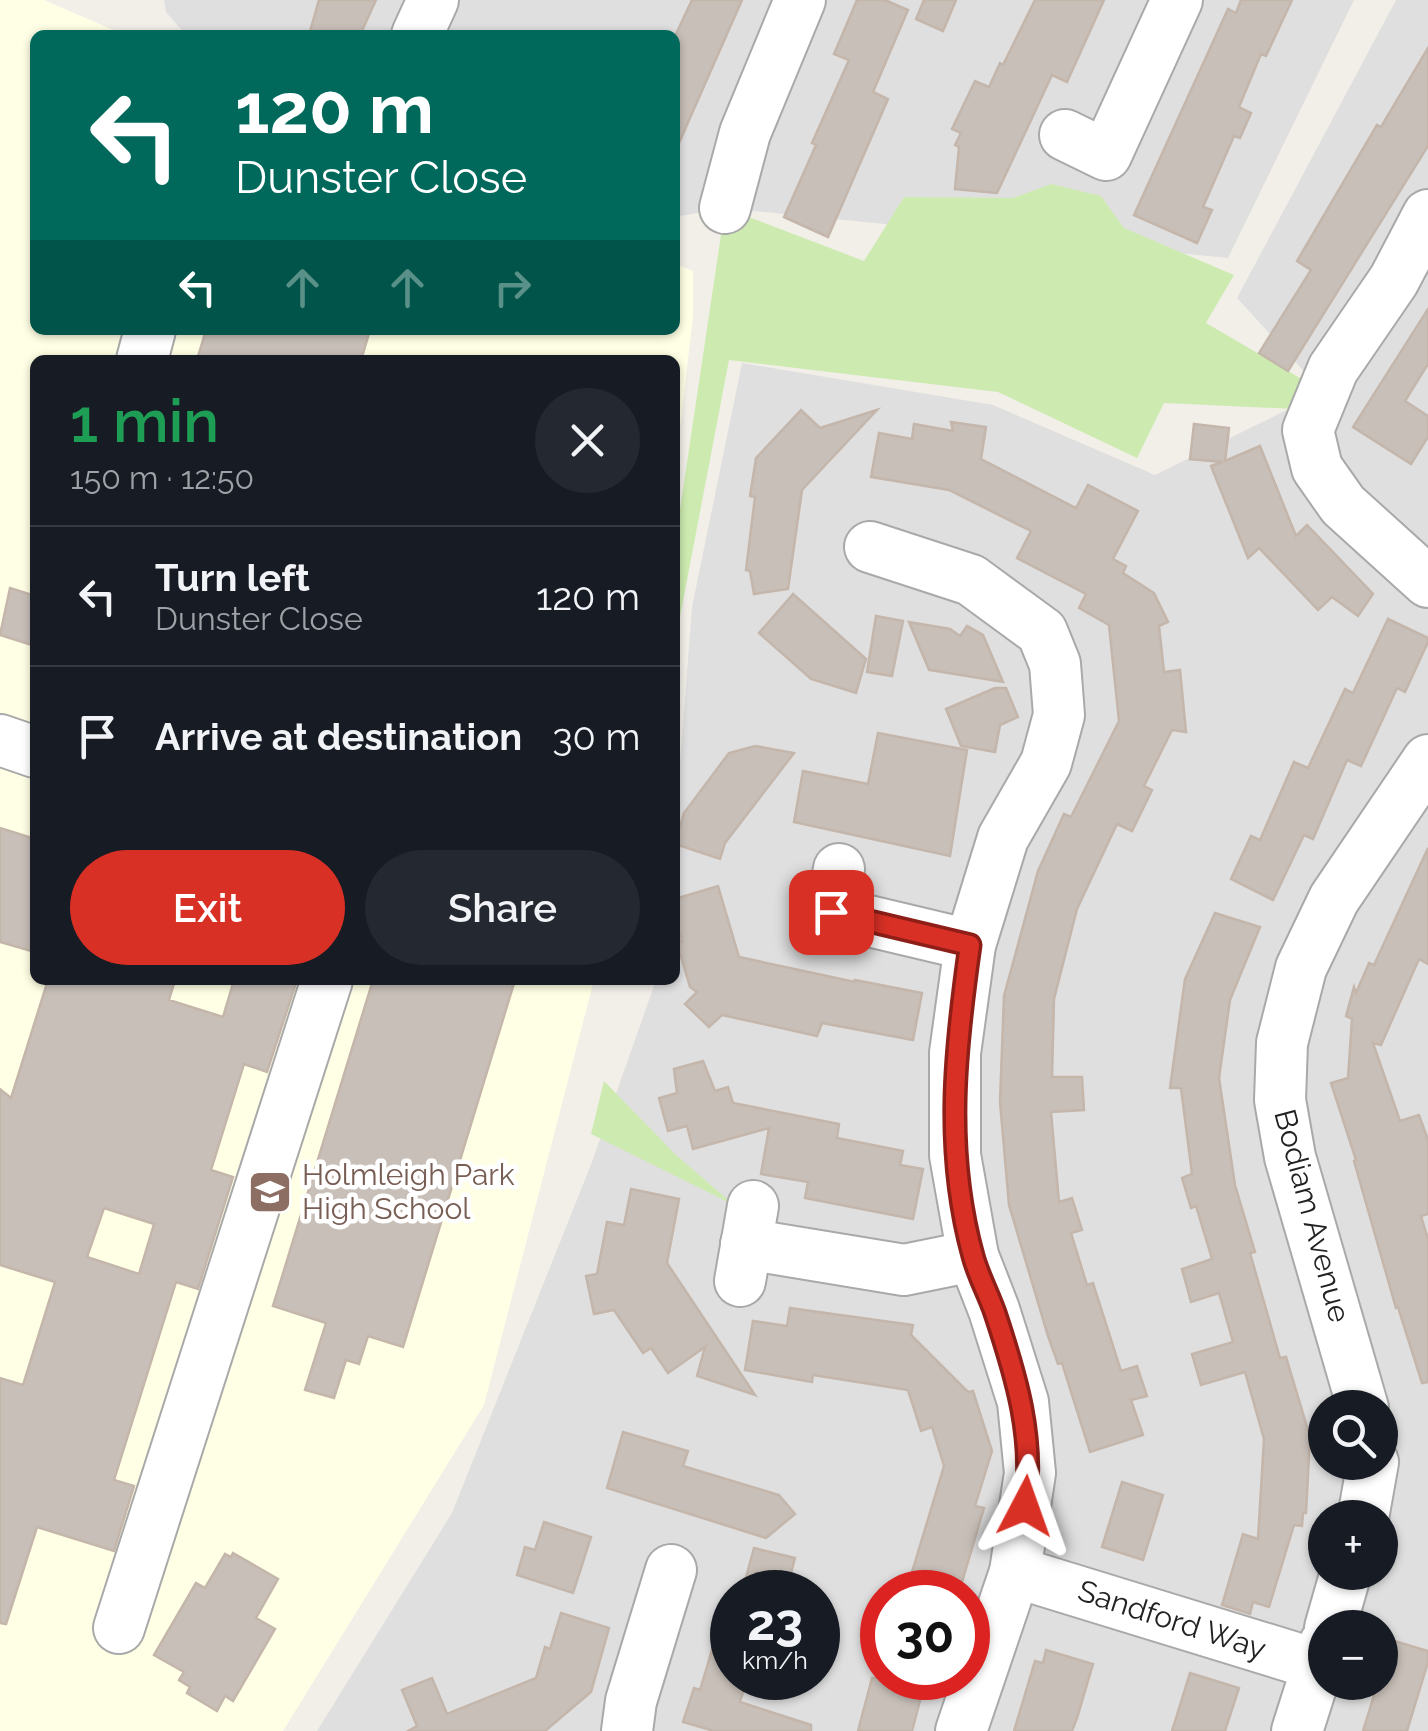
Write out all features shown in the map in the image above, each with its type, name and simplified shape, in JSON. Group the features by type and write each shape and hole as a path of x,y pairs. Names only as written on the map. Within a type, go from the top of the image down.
{"street":[{"path":"420,30 433,0"},
{"path":"725,208 745,132 800,0"},
{"path":"1066,134 1106,156 1177,0"},
{"path":"1428,215 1394,280 1333,369 1308,430 1317,468 1343,504 1428,582"},
{"path":"870,547 971,580 1042,632 1055,664 1060,715 1046,763 1003,838 970,945 955,1053 955,1155 973,1256 1023,1402 1030,1473 1015,1572 961,1731"},
{"path":"0,740 30,750"},
{"name":"Bodiam Avenue","path":"1358,1390 1290,1157 1280,1100 1282,1043 1301,968 1334,900 1428,760"},
{"path":"839,869 831,912 970,945"},
{"path":"119,1628 325,985"},
{"path":"747,1244 904,1270 973,1256"},
{"path":"627,1731 631,1701 671,1570"},
{"name":"Sandford Way","path":"1015,1572 1308,1641"},
{"path":"1297,1731 1308,1696"}],"shaded area":[{"name":"Holmleigh Park High School","path":"0,0 44,0 113,30 30,30 30,335 680,335 680,266 693,271 693,316 680,429 680,355 30,355 30,985 593,985 484,1405 283,1731 0,1731"},
{"path":"164,0 1354,0 1228,258 725,208 680,216 680,30 182,30 166,12"},
{"path":"1396,0 1428,0 1428,1731 317,1731 452,1513 592,1162 654,985 680,985 680,764 692,607 742,363 993,405 1155,475 1323,392 1237,298"}],"green space":[{"path":"1051,184 1101,196 1124,228 1234,275 1206,323 1324,392 1317,410 1164,403 1137,458 998,392 729,360 680,617 680,510 725,208 864,261 904,197 1013,198"},
{"path":"604,1081 676,1155 734,1205 591,1134"}],"building":[{"path":"319,0 376,0 362,30 310,30"},
{"path":"692,0 742,0 680,141 680,30"},
{"path":"857,0 885,0 908,10 873,92 888,99 828,237 784,217 849,60 834,54"},
{"path":"924,0 956,0 943,31 916,19"},
{"path":"1035,0 1104,0 1067,82 1052,75 997,193 955,189 959,147 955,145 961,133 952,129 975,81 989,87"},
{"path":"1241,0 1292,0 1266,56 1261,54 1239,107 1251,113 1240,138 1234,136 1203,207 1212,210 1197,243 1134,215 1228,9 1236,13"},
{"path":"1428,48 1428,146 1288,371 1259,353 1311,270 1297,261 1377,125 1381,127"},
{"path":"1428,309 1428,364 1405,401 1428,416 1428,437 1411,464 1353,427"},
{"path":"204,335 368,335 362,355 198,355"},
{"path":"801,410 820,428 877,410 802,490 788,589 754,594 750,571 746,570 756,458"},
{"path":"951,422 986,427 981,459 1076,508 1088,485 1138,511 1113,559 1126,566 1123,573 1154,593 1168,622 1159,626 1164,672 1180,670 1186,732 1172,730 1144,786 1152,790 1132,831 1117,824 1077,909 1054,999 1052,1077 1082,1077 1084,1110 1051,1112 1059,1202 1072,1198 1082,1230 1071,1233 1087,1285 1093,1283 1121,1371 1137,1366 1147,1396 1131,1400 1143,1435 1090,1452 1062,1363 1058,1364 1048,1336 1009,1205 1000,1102 1004,996 1038,871 1064,814 1071,817 1119,721 1109,625 1079,608 1086,594 1017,558 1031,531 949,490 871,477 879,433 912,439 914,424 953,431"},
{"path":"1194,424 1229,428 1225,461 1260,446 1296,536 1307,525 1373,594 1358,616 1332,597 1318,610 1259,548 1248,558 1211,466 1222,462 1190,459"},
{"path":"10,588 30,594 30,644 0,635"},
{"path":"793,594 866,659 856,693 811,679 759,633"},
{"path":"876,616 903,621 892,676 867,672"},
{"path":"1388,619 1428,638 1428,642 1405,692 1397,688 1361,766 1347,760 1313,839 1304,835 1273,900 1231,879 1251,836 1260,840 1294,762 1308,768 1345,689 1353,693"},
{"path":"909,622 950,629 960,636 967,626 983,635 1003,682 929,670"},
{"path":"995,688 1006,688 1018,717 1000,725 995,752 961,746 946,709"},
{"path":"878,733 967,750 950,856 794,822 803,771 868,784"},
{"path":"755,746 794,753 725,843 720,859 680,846 680,827 684,813 729,753"},
{"path":"0,828 30,837 30,951 0,942"},
{"path":"1428,848 1428,964 1419,959 1381,1045 1373,1043 1400,1121 1419,1115 1428,1140 1428,1214 1421,1216 1428,1239 1428,1382 1422,1383 1396,1308 1331,1083 1348,1078 1352,1019 1346,1016 1354,987 1356,993 1369,963 1374,965"},
{"path":"718,886 739,957 922,993 913,1040 822,1023 817,1036 722,1015 709,1027 685,1004 697,992 690,987 680,953 680,897"},
{"path":"1215,913 1260,927 1230,1000 1219,1078 1235,1185 1255,1252 1250,1253 1280,1358 1286,1357 1308,1430 1308,1475 1306,1513 1302,1526 1294,1525 1269,1607 1253,1602 1250,1614 1222,1605 1243,1534 1258,1539 1264,1439 1245,1372 1201,1385 1192,1354 1233,1342 1219,1293 1191,1302 1182,1269 1212,1259 1196,1206 1191,1208 1182,1178 1192,1174 1181,1088 1170,1088 1185,979"},
{"path":"46,985 174,985 169,1000 223,1017 233,985 295,985 267,1072 244,1064 211,1170 233,1177 198,1289 176,1282 114,1480 134,1486 114,1551 37,1527 6,1624 0,1623 0,1378 23,1385 55,1282 0,1265 0,1089 11,1098","holes":["104,1208 154,1224 139,1274 87,1257"]},
{"path":"371,985 513,985 403,1347 368,1336 359,1364 346,1360 334,1398 305,1390 326,1323 273,1306"},
{"path":"703,1061 715,1091 728,1087 733,1103 839,1124 837,1138 903,1151 900,1165 923,1169 913,1219 805,1198 808,1182 761,1174 769,1128 693,1149 687,1126 668,1131 659,1098 677,1093 674,1069"},
{"path":"631,1189 679,1199 667,1263 755,1395 697,1376 705,1347 668,1373 651,1348 643,1353 614,1310 594,1314 586,1276 597,1274 607,1222 624,1225"},
{"path":"790,1308 913,1325 911,1335 968,1392 973,1391 992,1451 975,1506 984,1508 966,1570 913,1570 944,1466 932,1427 921,1431 908,1390 813,1375 812,1382 745,1370 753,1321 787,1326"},
{"path":"623,1432 688,1451 683,1466 779,1495 795,1514 766,1538 607,1488"},
{"path":"1122,1482 1163,1495 1143,1560 1102,1547"},
{"path":"544,1522 591,1537 573,1593 517,1575 525,1547 535,1550"},
{"path":"754,1548 795,1558 792,1570 748,1570"},
{"path":"233,1553 278,1579 256,1618 275,1629 233,1701 225,1696 217,1711 187,1693 190,1687 179,1680 184,1672 154,1655 196,1583 205,1588 225,1554 231,1557"},
{"path":"561,1613 609,1628 591,1692 545,1731 408,1731 417,1726 402,1690 432,1678 447,1714 536,1678"},
{"path":"1398,1642 1428,1651 1407,1731 1363,1731 1373,1700 1398,1700"},
{"path":"1046,1650 1093,1664 1072,1731 1014,1731 1035,1661 1043,1663"},
{"path":"710,1657 710,1700 741,1700 811,1725 811,1731 714,1731 683,1722 694,1688 700,1690"},
{"path":"1190,1673 1239,1688 1225,1731 1172,1731"},
{"path":"866,1700 920,1700 912,1731 858,1731"}],"place":[{"name":"Holmleigh Park High School","path":"270,1192"}],"route":[{"path":"831,912 970,945 955,1053 955,1155 973,1256 1023,1402 1030,1473 1025,1506"}]}
